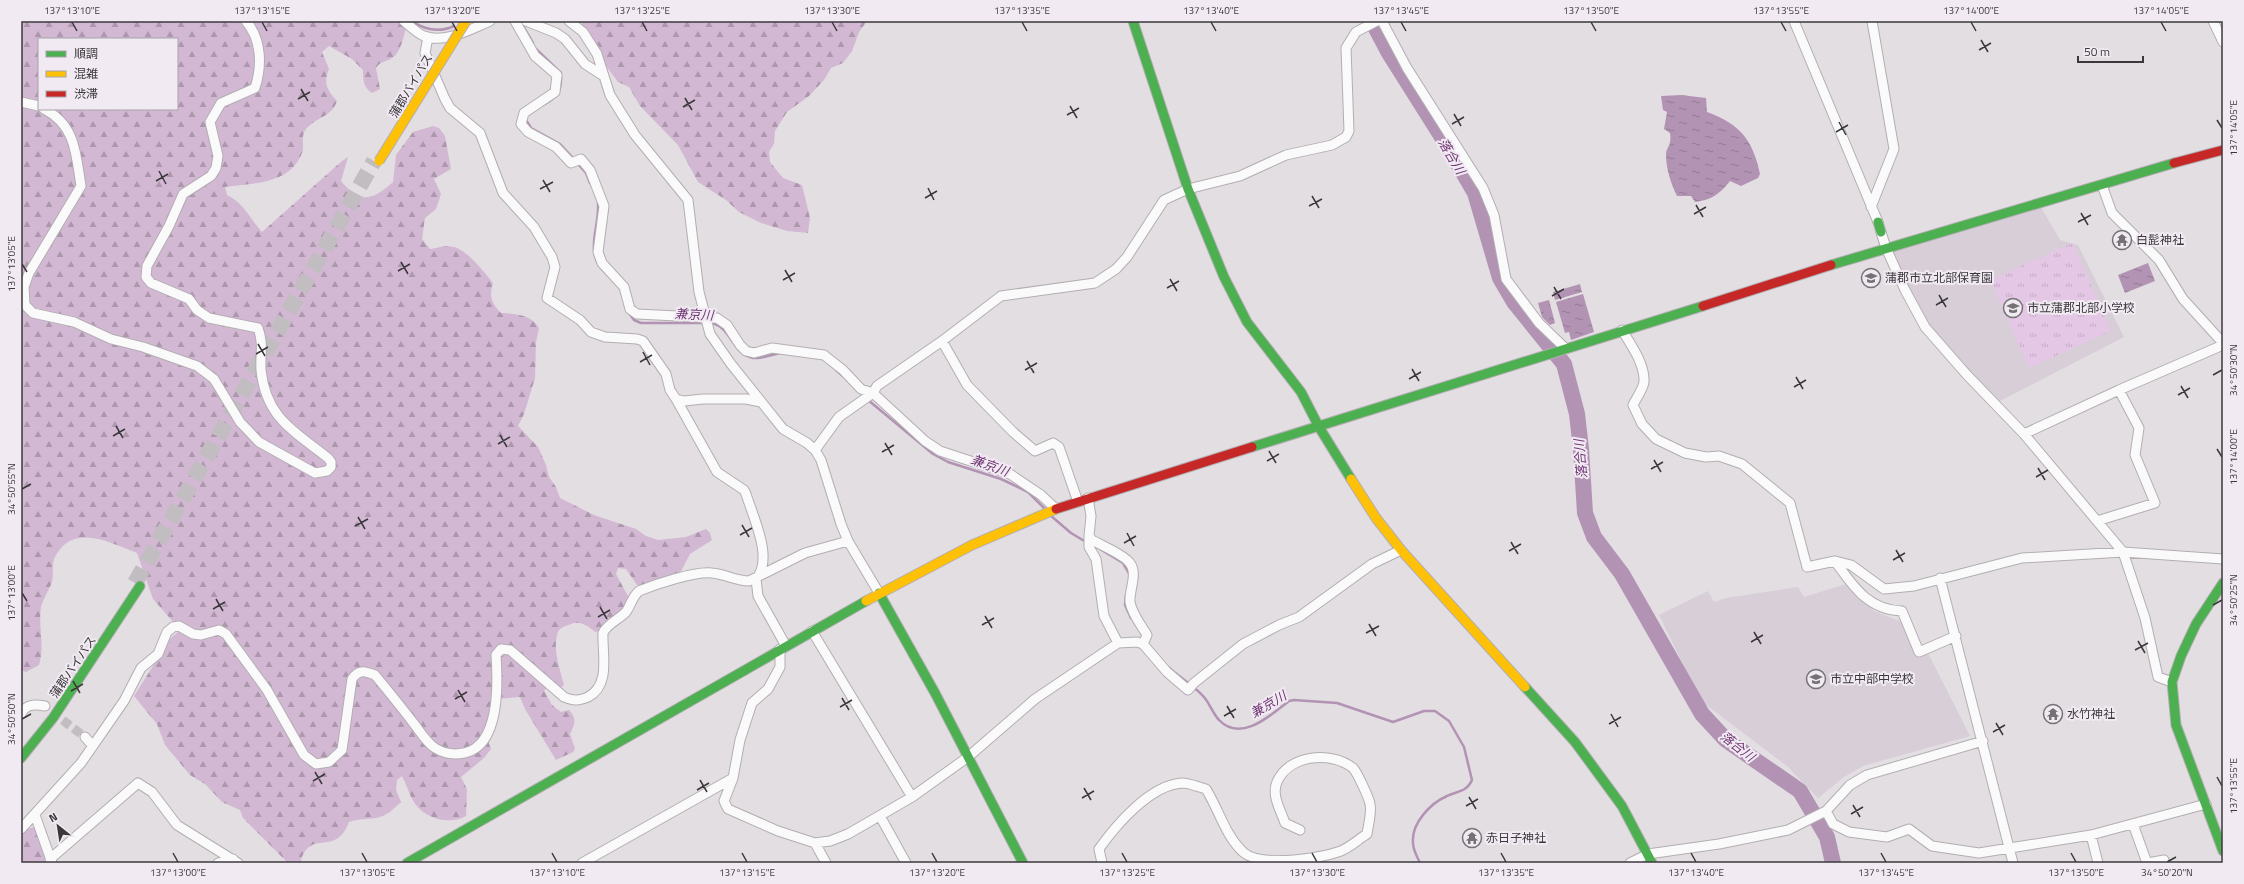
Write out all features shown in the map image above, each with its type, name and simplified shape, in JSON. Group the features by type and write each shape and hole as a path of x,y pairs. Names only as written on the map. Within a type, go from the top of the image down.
{"main road":[{"name":"蒲郡バイパス","path":"460,21 376,161 466,21"},
{"path":"1134,21 1188,189 1224,277 1247,322 1301,392 1319,427 1376,518 1401,550 1575,742 1622,806 1652,863"},
{"path":"407,863 879,593 972,545 1055,509 1547,356 1622,330 1886,248 2038,202 2102,185 2165,165 2223,150"},
{"path":"1878,222 1881,232"},
{"path":"2223,583 2196,624 2181,656 2172,682 2176,725 2223,851"},
{"name":"蒲郡バイパス","path":"21,749 138,585 53,718 21,758"},
{"path":"879,593 913,648 1023,863"}],"street":[{"path":"45,110 66,128 73,139 81,186 28,273 24,287 25,305 33,313 74,322 111,339 143,347 197,366 214,379 240,422 259,442 310,471 322,473 327,471 331,467 331,462 328,458 277,416 269,402 262,371 262,339 258,328 210,318 197,310 189,299 151,283 146,277 147,266 169,226 183,194 211,176 216,168 218,156 210,122 221,103 255,88 260,71 260,58 256,41 246,21"},
{"path":"404,21 428,37 439,38 454,35 490,21"},
{"path":"515,21 535,56 557,75 555,92 524,113 521,124 528,132 556,147 571,163 581,159 590,170 604,206 598,252 602,263 624,287 630,309 637,314 651,316 707,322 723,320 740,345 746,351 754,353 772,348 824,355 843,370 860,388 871,394 925,441 940,451 1010,474 1041,495 1055,509"},
{"path":"526,21 556,33 565,39 585,64 602,75"},
{"path":"569,21 586,37 597,54 602,75 610,95 635,135 688,200 699,292 707,322 731,364 783,429 816,450 821,460 838,517 848,541 879,593"},
{"path":"816,450 839,417 871,394 877,386 942,341 1001,296 1095,282 1116,269 1128,257 1164,200 1188,189 1240,176 1286,155 1332,145 1346,137 1349,131 1346,48 1356,32 1376,21"},
{"path":"1382,21 1407,68 1483,188 1494,215 1506,279 1539,323 1564,350"},
{"path":"1794,21 1878,222"},
{"path":"1871,207 1894,149 1872,21"},
{"path":"2213,21 2223,42"},
{"path":"428,37 426,53 450,108 480,133 504,193 534,227 552,257 554,267 547,298 580,320 591,332 605,336 637,339 642,341 666,374 670,390 717,472 744,490 746,494 764,556 762,572 756,579 758,596 783,648 780,667 768,689 752,703 740,740 733,778 724,801 728,809 778,831 815,843 830,841 848,834 912,797 968,757 1035,699 1118,643 1145,640"},
{"path":"21,102 38,106"},
{"path":"2024,434 2118,390 2223,344 2183,299 2159,260 2112,213 2102,185"},
{"path":"1881,232 1886,248 1905,290 1925,327 1967,375 2024,434 2123,552 2145,618 2158,677 2172,682"},
{"path":"1622,330 1638,357 1643,373 1644,384 1633,405 1642,424 1656,439 1685,453 1706,457 1719,456 1742,464 1790,503 1807,567 1834,561 1851,565 1884,589 1914,586 1940,578 2022,558 2123,552 2223,559"},
{"path":"942,341 967,384 1013,432 1035,450 1053,443 1059,447 1078,502"},
{"path":"2097,521 2155,503 2135,455 2139,428 2118,390"},
{"path":"676,399 684,401 703,399 746,399 761,402"},
{"path":"1088,498 1092,516 1089,541 1096,559 1104,616 1118,643"},
{"path":"1089,541 1092,540 1128,560 1132,567 1134,577 1130,597 1131,607 1145,640 1167,672 1188,690 1192,685 1243,644 1279,625 1299,617 1372,564 1401,550"},
{"path":"21,829 80,763 103,733 124,701 141,668 158,654 167,632 173,627 179,626 193,634 201,635 219,630 226,634 267,690 304,755 316,764 329,762 342,750 352,679 360,671 366,671 376,675 435,748 451,754 468,752 484,742 491,727 497,682 496,655 501,649 510,650 564,697 572,701 581,700 597,690 601,684 604,672 603,633 606,628 626,611 635,594 639,591 702,573 713,573 739,581 756,579 805,553 848,541"},
{"path":"1834,561 1852,584 1876,606 1887,611 1902,611 1919,652 1956,636"},
{"path":"1940,578 2013,863"},
{"path":"812,631 912,797"},
{"path":"21,714 25,708 32,705 45,706"},
{"path":"84,737 92,746"},
{"path":"1630,863 1648,854 1719,844 1788,830 1825,811 1850,785 1867,775 1983,742"},
{"path":"1102,863 1099,849 1119,822 1158,792 1175,784 1184,783 1206,789 1228,833 1245,853 1258,858 1304,860 1342,850 1367,834 1371,805 1354,769 1335,760 1312,757 1289,767 1276,782 1275,797 1285,823 1300,830"},
{"path":"582,863 733,778"},
{"path":"35,815 51,861 138,783 152,792 177,825 236,861"},
{"path":"1825,811 1833,824 1849,832 1887,837 1909,829 1932,846 1979,853 2092,835 2206,804"},
{"path":"880,816 906,863"},
{"path":"2133,824 2147,863 2164,860"},
{"path":"2092,835 2098,863"},
{"path":"815,843 826,863"},
{"path":"218,863 236,861"}],"shaded area":[{"name":"市立蒲郡北部小学校","path":"2038,202 2060,240 2078,245 2124,337 1994,404 1925,327 1886,248"},
{"name":"市立中部中学校","path":"1846,584 1874,611 1902,622 1917,657 1928,653 1970,736 1863,766 1844,777 1818,798 1787,766 1701,701 1659,615 1708,591 1714,602 1726,598 1798,587 1804,597"}],"green space":[{"path":"21,21 396,21 406,28 398,52 392,58 381,63 376,68 380,89 372,93 369,91 364,83 363,70 352,59 329,46 322,52 329,69 326,82 328,90 337,101 335,106 328,114 310,125 304,132 302,153 296,163 289,171 270,180 259,183 225,187 227,195 238,202 262,232 348,157 341,181 354,194 360,196 366,197 379,193 393,182 396,155 413,132 433,126 439,128 445,136 451,169 434,179 441,194 436,209 425,218 422,239 430,249 451,246 464,252 475,262 493,283 491,296 493,303 501,313 518,314 527,317 536,323 539,328 536,342 535,378 524,414 518,426 538,447 546,465 549,477 556,487 560,498 594,515 636,529 646,536 658,540 686,537 706,529 710,533 712,540 690,554 679,575 643,587 637,585 626,569 618,568 616,574 629,598 625,608 600,631 595,632 581,623 574,623 563,627 558,632 556,639 556,652 564,685 559,689 502,645 487,727 482,739 462,751 448,751 432,742 377,673 359,668 343,737 334,756 318,762 307,754 230,633 203,632 174,623 153,599 137,553 115,544 93,538 72,540 63,546 55,557 53,563 52,582 43,601 40,614 41,658 39,665 26,672 21,670"},
{"path":"581,21 867,21 859,32 852,51 843,63 831,68 824,80 809,96 787,112 775,131 774,143 769,152 770,162 783,178 802,185 810,218 808,233 787,231 761,223 739,212 726,200 698,182 678,145 640,106 629,87 618,82 604,63 584,31"},
{"path":"2072,243 2111,331 2029,368 1990,280"},
{"path":"179,631 221,633 256,679 310,764 335,762 354,680 361,674 374,677 428,745 453,757 488,741 491,749 484,758 461,777 467,789 466,816 459,819 444,820 422,811 416,806 412,799 402,776 397,780 396,790 401,802 389,813 380,817 349,822 343,833 337,839 317,843 311,846 301,860 303,863 288,863 243,818 240,810 222,802 205,784 190,775 165,745 157,724 134,696 170,639"},
{"path":"507,652 547,687 544,691 552,705 561,712 569,710 572,713 574,722 570,734 575,749 573,752 556,760 525,709 520,697 498,699 498,655"},
{"path":"34,827 36,828 48,863 21,863 21,836 28,829"}],"water":[{"path":"1681,95 1706,98 1707,112 1728,122 1743,135 1749,143 1757,162 1760,174 1758,178 1741,186 1730,181 1715,196 1706,200 1695,202 1691,196 1677,196 1671,181 1666,160 1666,152 1670,144 1670,133 1664,129 1667,112 1663,110 1661,96"},
{"path":"2148,263 2155,281 2125,293 2118,275"},
{"path":"1580,284 1582,292 1555,300 1553,292"},
{"path":"1583,294 1594,332 1571,340 1569,332 1565,333 1556,302"},
{"path":"1549,300 1555,323 1550,325 1542,317 1538,303"}],"waterway":[{"name":"兼京川","path":"412,21 422,27 432,30 454,26"},
{"name":"兼京川","path":"520,21 533,43"},
{"name":"落合川","path":"1372,21 1389,53 1447,145 1475,193 1500,278 1514,302 1564,364 1577,414 1585,513 1594,537 1622,574 1702,714 1726,740 1800,791 1827,837 1833,863"},
{"name":"兼京川","path":"536,49 561,73"},
{"name":"兼京川","path":"545,104 558,94 561,78"},
{"name":"兼京川","path":"526,120 531,128 560,144 574,159"},
{"name":"兼京川","path":"577,163 586,173 590,183"},
{"name":"兼京川","path":"598,203 594,249 595,257 599,265 606,273"},
{"name":"兼京川","path":"629,313 634,320 641,323 705,323"},
{"name":"兼京川","path":"710,323 717,325 722,329 740,351 753,358 781,353"},
{"name":"兼京川","path":"836,370 844,377"},
{"name":"兼京川","path":"868,400 933,454 948,462 1001,479 1028,492 1046,510"},
{"name":"兼京川","path":"1050,515 1071,533 1086,542"},
{"name":"兼京川","path":"1100,549 1123,563 1130,575"},
{"name":"兼京川","path":"1126,595 1125,605 1131,618"},
{"name":"兼京川","path":"1168,667 1204,697 1219,720 1228,726 1237,729 1246,728 1256,724 1274,713 1289,701 1294,700 1337,703 1393,722 1424,711 1435,711 1449,721 1464,747 1472,780 1465,789 1447,796 1435,803 1419,821 1413,836 1413,846 1420,863"}],"tunnel":[{"path":"135,583 374,161"},
{"path":"52,712 85,737"}],"traffic: fast":[{"path":"1133,21 1188,189 1224,277 1247,322 1301,392 1319,427 1351,479"},
{"path":"1831,265 2174,163"},
{"path":"1878,222 1881,232"},
{"path":"1252,447 1703,306"},
{"path":"2223,583 2196,624 2181,656 2172,682 2176,725 2223,851"},
{"path":"21,758 53,718 140,586"},
{"path":"879,593 935,693 1023,863"},
{"path":"407,863 866,601"},
{"path":"1525,687 1575,742 1622,806 1652,863"}],"traffic: slow":[{"path":"379,161 466,21"},
{"path":"1351,479 1376,518 1401,550 1525,687"},
{"path":"866,601 972,545 1056,509"}],"traffic: jam":[{"path":"2174,163 2223,150"},
{"path":"1703,306 1831,265"},
{"path":"1056,509 1252,447"}],"place":[{"name":"白髭神社","path":"2122,240"},
{"name":"蒲郡市立北部保育園","path":"1871,278"},
{"name":"市立蒲郡北部小学校","path":"2013,308"},
{"name":"市立中部中学校","path":"1816,679"},
{"name":"水竹神社","path":"2053,714"},
{"name":"赤日子神社","path":"1472,838"}]}
